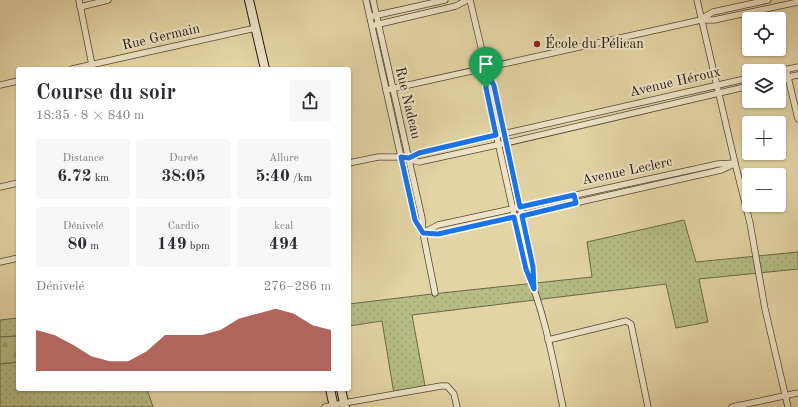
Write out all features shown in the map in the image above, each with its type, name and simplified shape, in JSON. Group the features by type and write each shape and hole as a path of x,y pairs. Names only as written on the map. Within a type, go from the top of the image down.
{"street":[{"path":"79,0 92,65"},
{"path":"80,7 108,0"},
{"path":"249,0 265,67"},
{"name":"Rue Nadeau","path":"366,0 373,16 386,90 415,220 423,233"},
{"name":"Rue Nadeau","path":"373,0 373,16"},
{"path":"373,16 445,0"},
{"path":"375,25 456,6 467,0"},
{"path":"470,0 486,68 494,86 533,267 534,289"},
{"path":"697,0 750,223 765,309 788,407"},
{"path":"701,20 713,12 768,0"},
{"path":"386,90 701,20 714,20 798,2"},
{"name":"Rue Nadeau","path":"375,25 393,89 409,158 422,218 423,233"},
{"name":"Rue Germain","path":"82,67 256,28"},
{"path":"798,67 786,69 798,119"},
{"path":"486,68 486,88 512,209 526,269 534,289 548,340 563,407"},
{"path":"788,77 798,75"},
{"name":"Avenue Héroux","path":"409,158 419,153 742,79"},
{"path":"0,85 16,81"},
{"name":"Avenue Héroux","path":"351,164 378,157 401,157 419,162 742,88"},
{"path":"606,110 608,118"},
{"name":"Avenue Leclerc","path":"423,233 438,225 718,164 735,163"},
{"name":"Avenue Leclerc","path":"423,233 438,234 522,216 721,170 735,163"},
{"name":"Avenue Leclerc","path":"685,171 686,178"},
{"path":"0,187 16,183"},
{"name":"Avenue Leclerc","path":"574,195 576,203"},
{"path":"423,233 435,293"},
{"path":"0,262 16,258"},
{"path":"548,340 626,321 631,324 648,407"},
{"path":"330,391 331,406 344,405 447,386 454,394 457,407"},
{"path":"341,391 344,405"},
{"path":"732,407 798,393"}],"green space":[{"path":"684,220 696,262 798,252 798,269 699,279 708,322 676,328 666,284 412,315 425,386 394,394 382,321 351,326 351,304 592,277 587,242"},
{"path":"16,318 16,336 0,337 0,320"},
{"path":"16,336 16,362 0,364 0,337"},
{"path":"16,362 16,391 148,391 153,407 0,407 0,364"}],"place":[{"name":"École du Pélican","path":"537,44"}],"route":[{"path":"486,68 494,86 520,207 574,195 576,203 522,216 533,267 534,289 526,269 514,217 438,234 423,233 415,220 401,157 409,158 419,153 496,135 486,88 486,68"}]}
